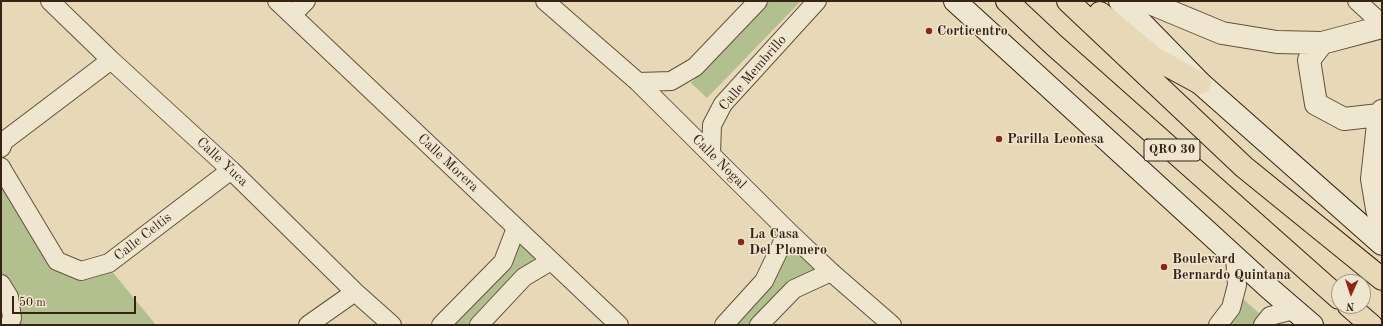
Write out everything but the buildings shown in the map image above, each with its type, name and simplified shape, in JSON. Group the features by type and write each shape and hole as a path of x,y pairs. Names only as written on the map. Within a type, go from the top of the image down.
{"main road":[{"path":"955,1 1312,325"},
{"name":"QRO 30","path":"1007,1 1054,45 1331,291"},
{"name":"QRO 30","path":"1068,1 1244,168 1382,279"},
{"path":"1085,1 1154,58 1200,83"},
{"path":"1120,1 1200,83 1382,244"},
{"path":"1145,1 1222,33 1277,42 1322,43 1382,25"},
{"path":"1322,43 1309,60 1316,104 1344,119 1381,113 1372,179 1377,209 1382,227"},
{"path":"1358,314 1371,325"}],"street":[{"name":"Calle Yuca","path":"50,1 111,60 230,170 355,292 392,325"},
{"name":"Calle Morera","path":"277,1 620,325"},
{"path":"292,15 306,1"},
{"name":"Calle Nogal","path":"545,1 638,82 788,231 831,272 892,325"},
{"path":"638,82 671,81 695,67 758,1"},
{"path":"1357,1 1382,25"},
{"name":"Calle Membrillo","path":"711,154 712,125 723,104 810,3"},
{"path":"1,148 4,141 111,60"},
{"name":"Calle Celtis","path":"1,166 57,261 81,271 109,263 230,170"},
{"path":"441,325 503,262 516,228"},
{"path":"724,325 764,281 788,231"},
{"path":"1218,325 1231,308 1237,285 1236,257"},
{"path":"479,325 524,277 551,261"},
{"path":"759,325 794,289 831,272"},
{"path":"1,284 10,297 12,318 9,325"},
{"path":"308,325 355,292"},
{"path":"1263,325 1270,316 1294,310"}],"green space":[{"path":"770,1 801,1 707,98 691,83"},
{"path":"1,180 57,262 110,269 156,325 19,325 18,297 1,274"},
{"path":"518,237 536,261 472,325 450,325"},
{"path":"789,241 820,270 752,325 732,325"},
{"path":"1239,295 1261,315 1252,325 1224,325"}],"place":[{"name":"Corticentro","path":"929,31"},
{"name":"Parilla Leonesa","path":"999,139"},
{"name":"La Casa Del Plomero","path":"741,242"},
{"name":"Boulevard Bernardo Quintana","path":"1164,267"}]}
